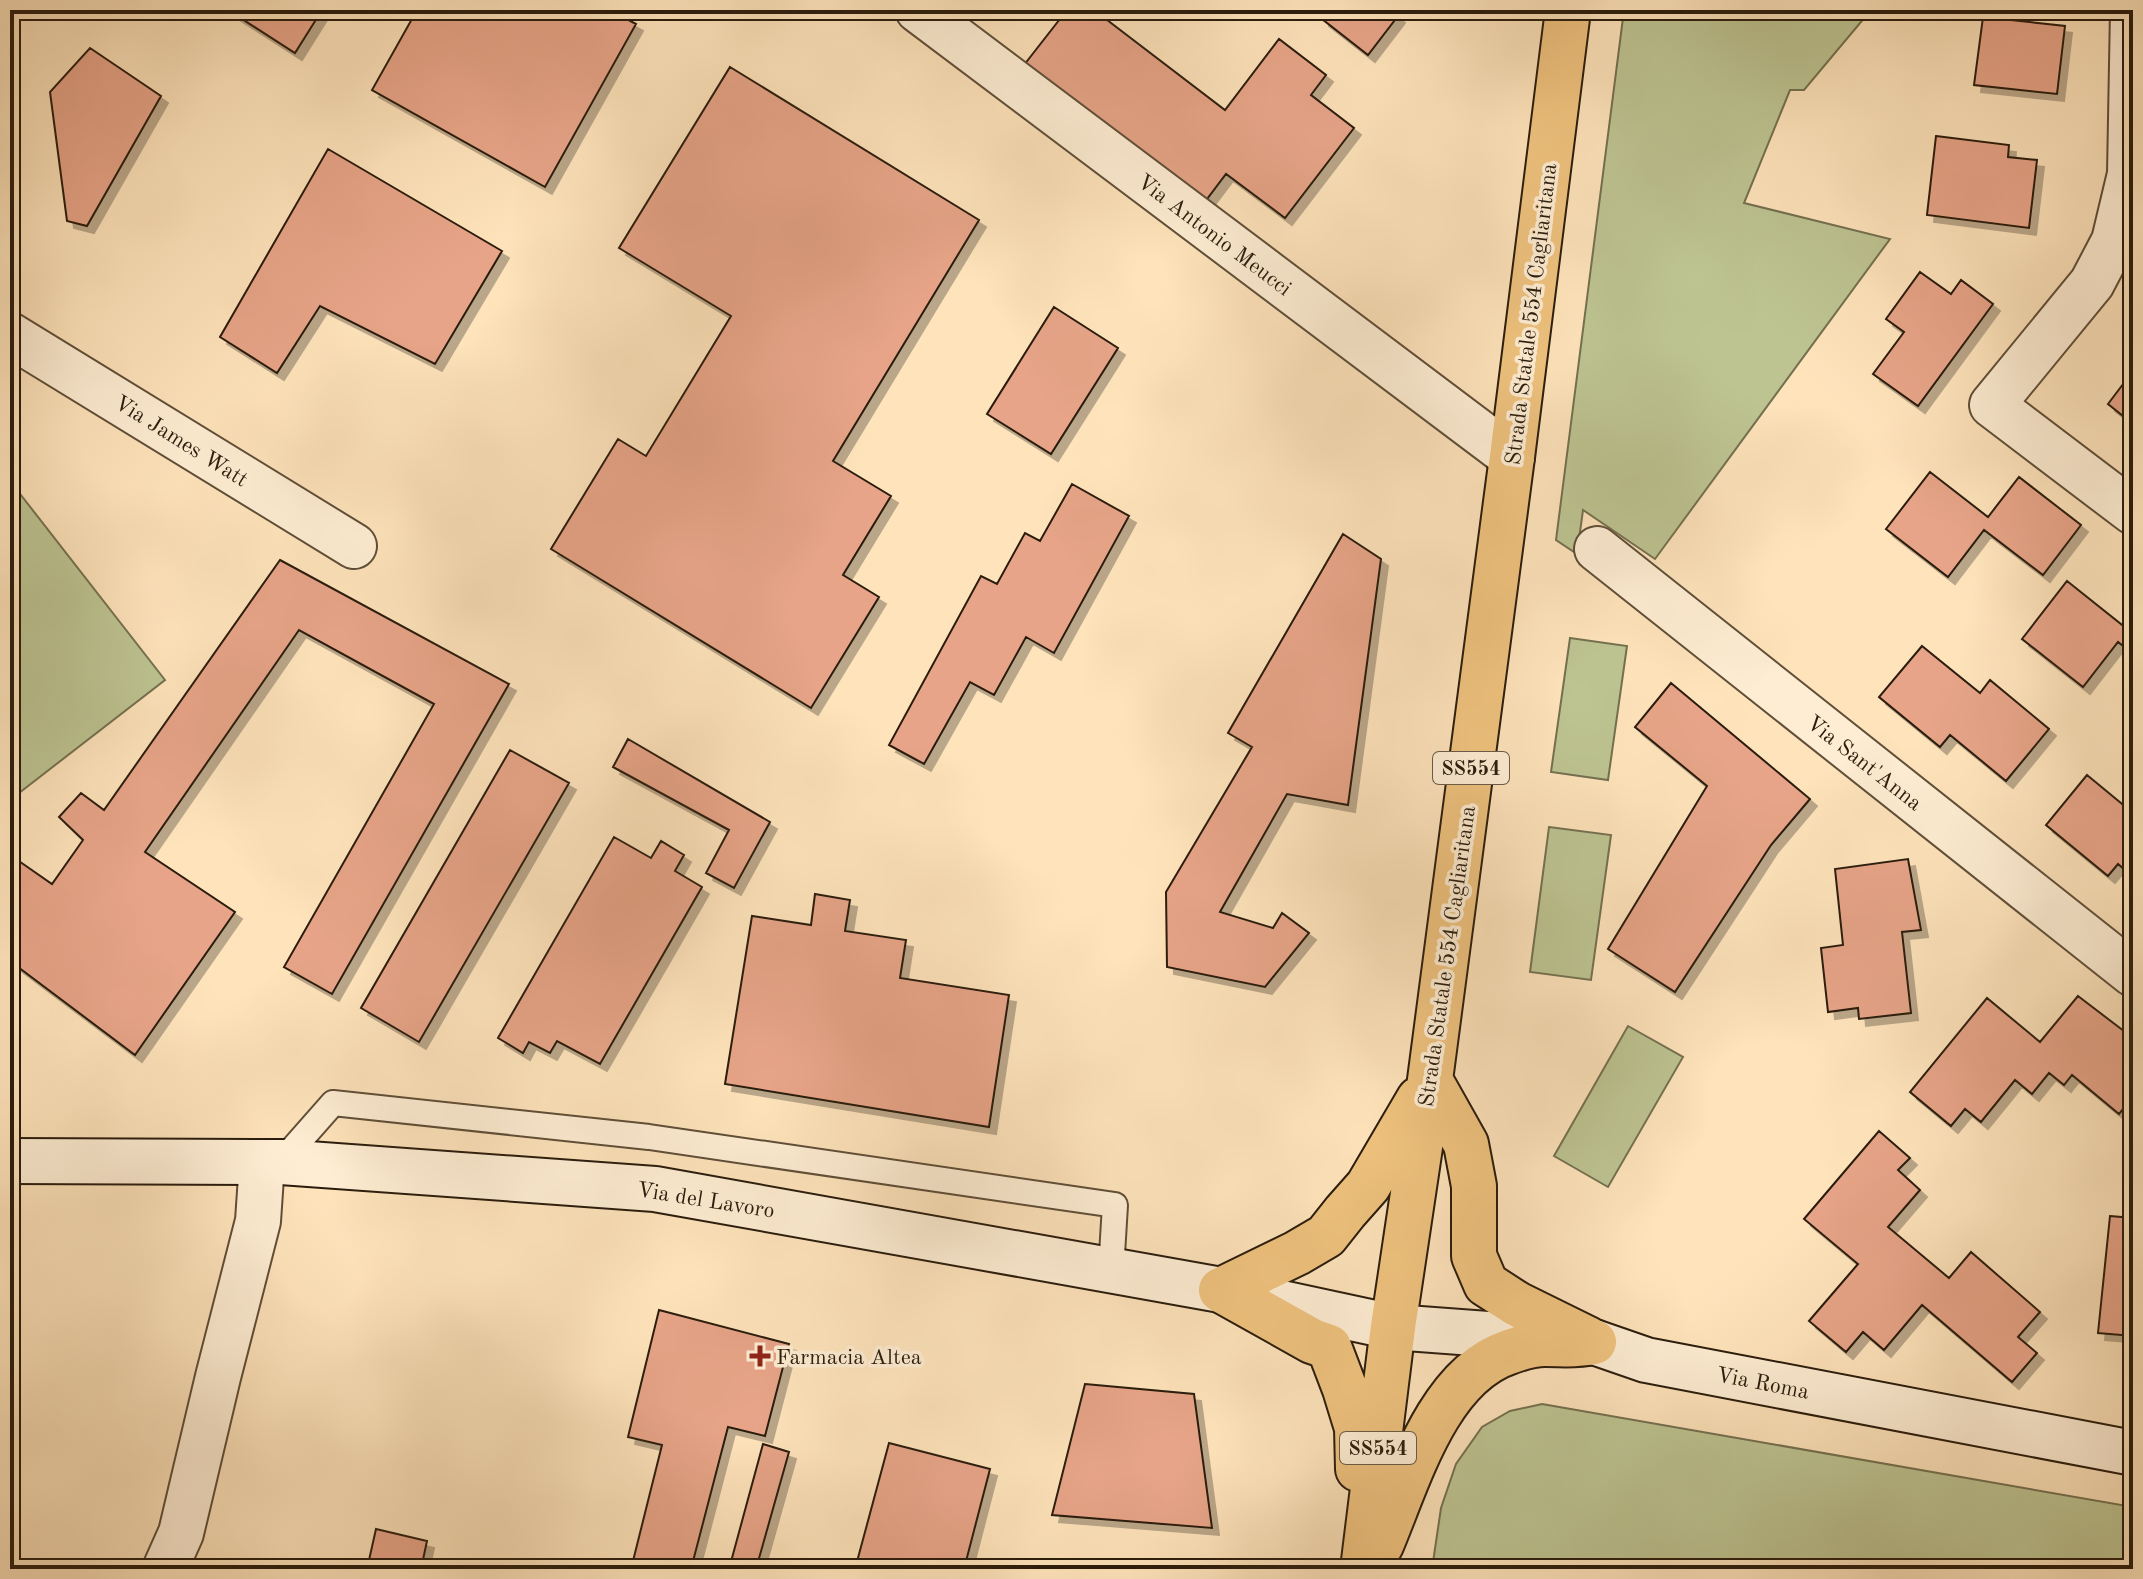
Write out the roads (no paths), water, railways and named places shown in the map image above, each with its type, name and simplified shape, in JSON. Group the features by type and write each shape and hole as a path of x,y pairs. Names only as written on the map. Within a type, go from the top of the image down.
{"main road":[{"name":"Strada Statale 554 Cagliaritana","path":"1361,1569 1430,1080 1568,10"},
{"path":"1221,1290 1326,1236 1368,1186 1430,1080"},
{"path":"1430,1080 1466,1144 1474,1186 1474,1256 1486,1284 1517,1304 1594,1342"},
{"path":"1221,1290 1312,1341 1329,1347 1357,1428 1361,1569"},
{"path":"1371,1569 1426,1438 1457,1386 1507,1352 1542,1344 1574,1346 1594,1342"}],"street":[{"name":"Via Antonio Meucci","path":"918,10 1512,457"},
{"path":"2133,10 2130,174 2114,241 2092,283 1992,405 2133,512"},
{"name":"Via James Watt","path":"10,335 354,546"},
{"name":"Via Sant'Anna","path":"1597,549 2133,974"},
{"name":"Via del Lavoro","path":"10,1161 272,1162 655,1189 1221,1290 1393,1327"},
{"path":"165,1569 181,1533 272,1162"},
{"name":"Via Roma","path":"1393,1327 1594,1342 1646,1360 2133,1453"}],"lane":[{"path":"272,1162 333,1103 649,1137 1115,1205 1111,1271"}],"place":[{"name":"Farmacia Altea","path":"760,1356"}]}
